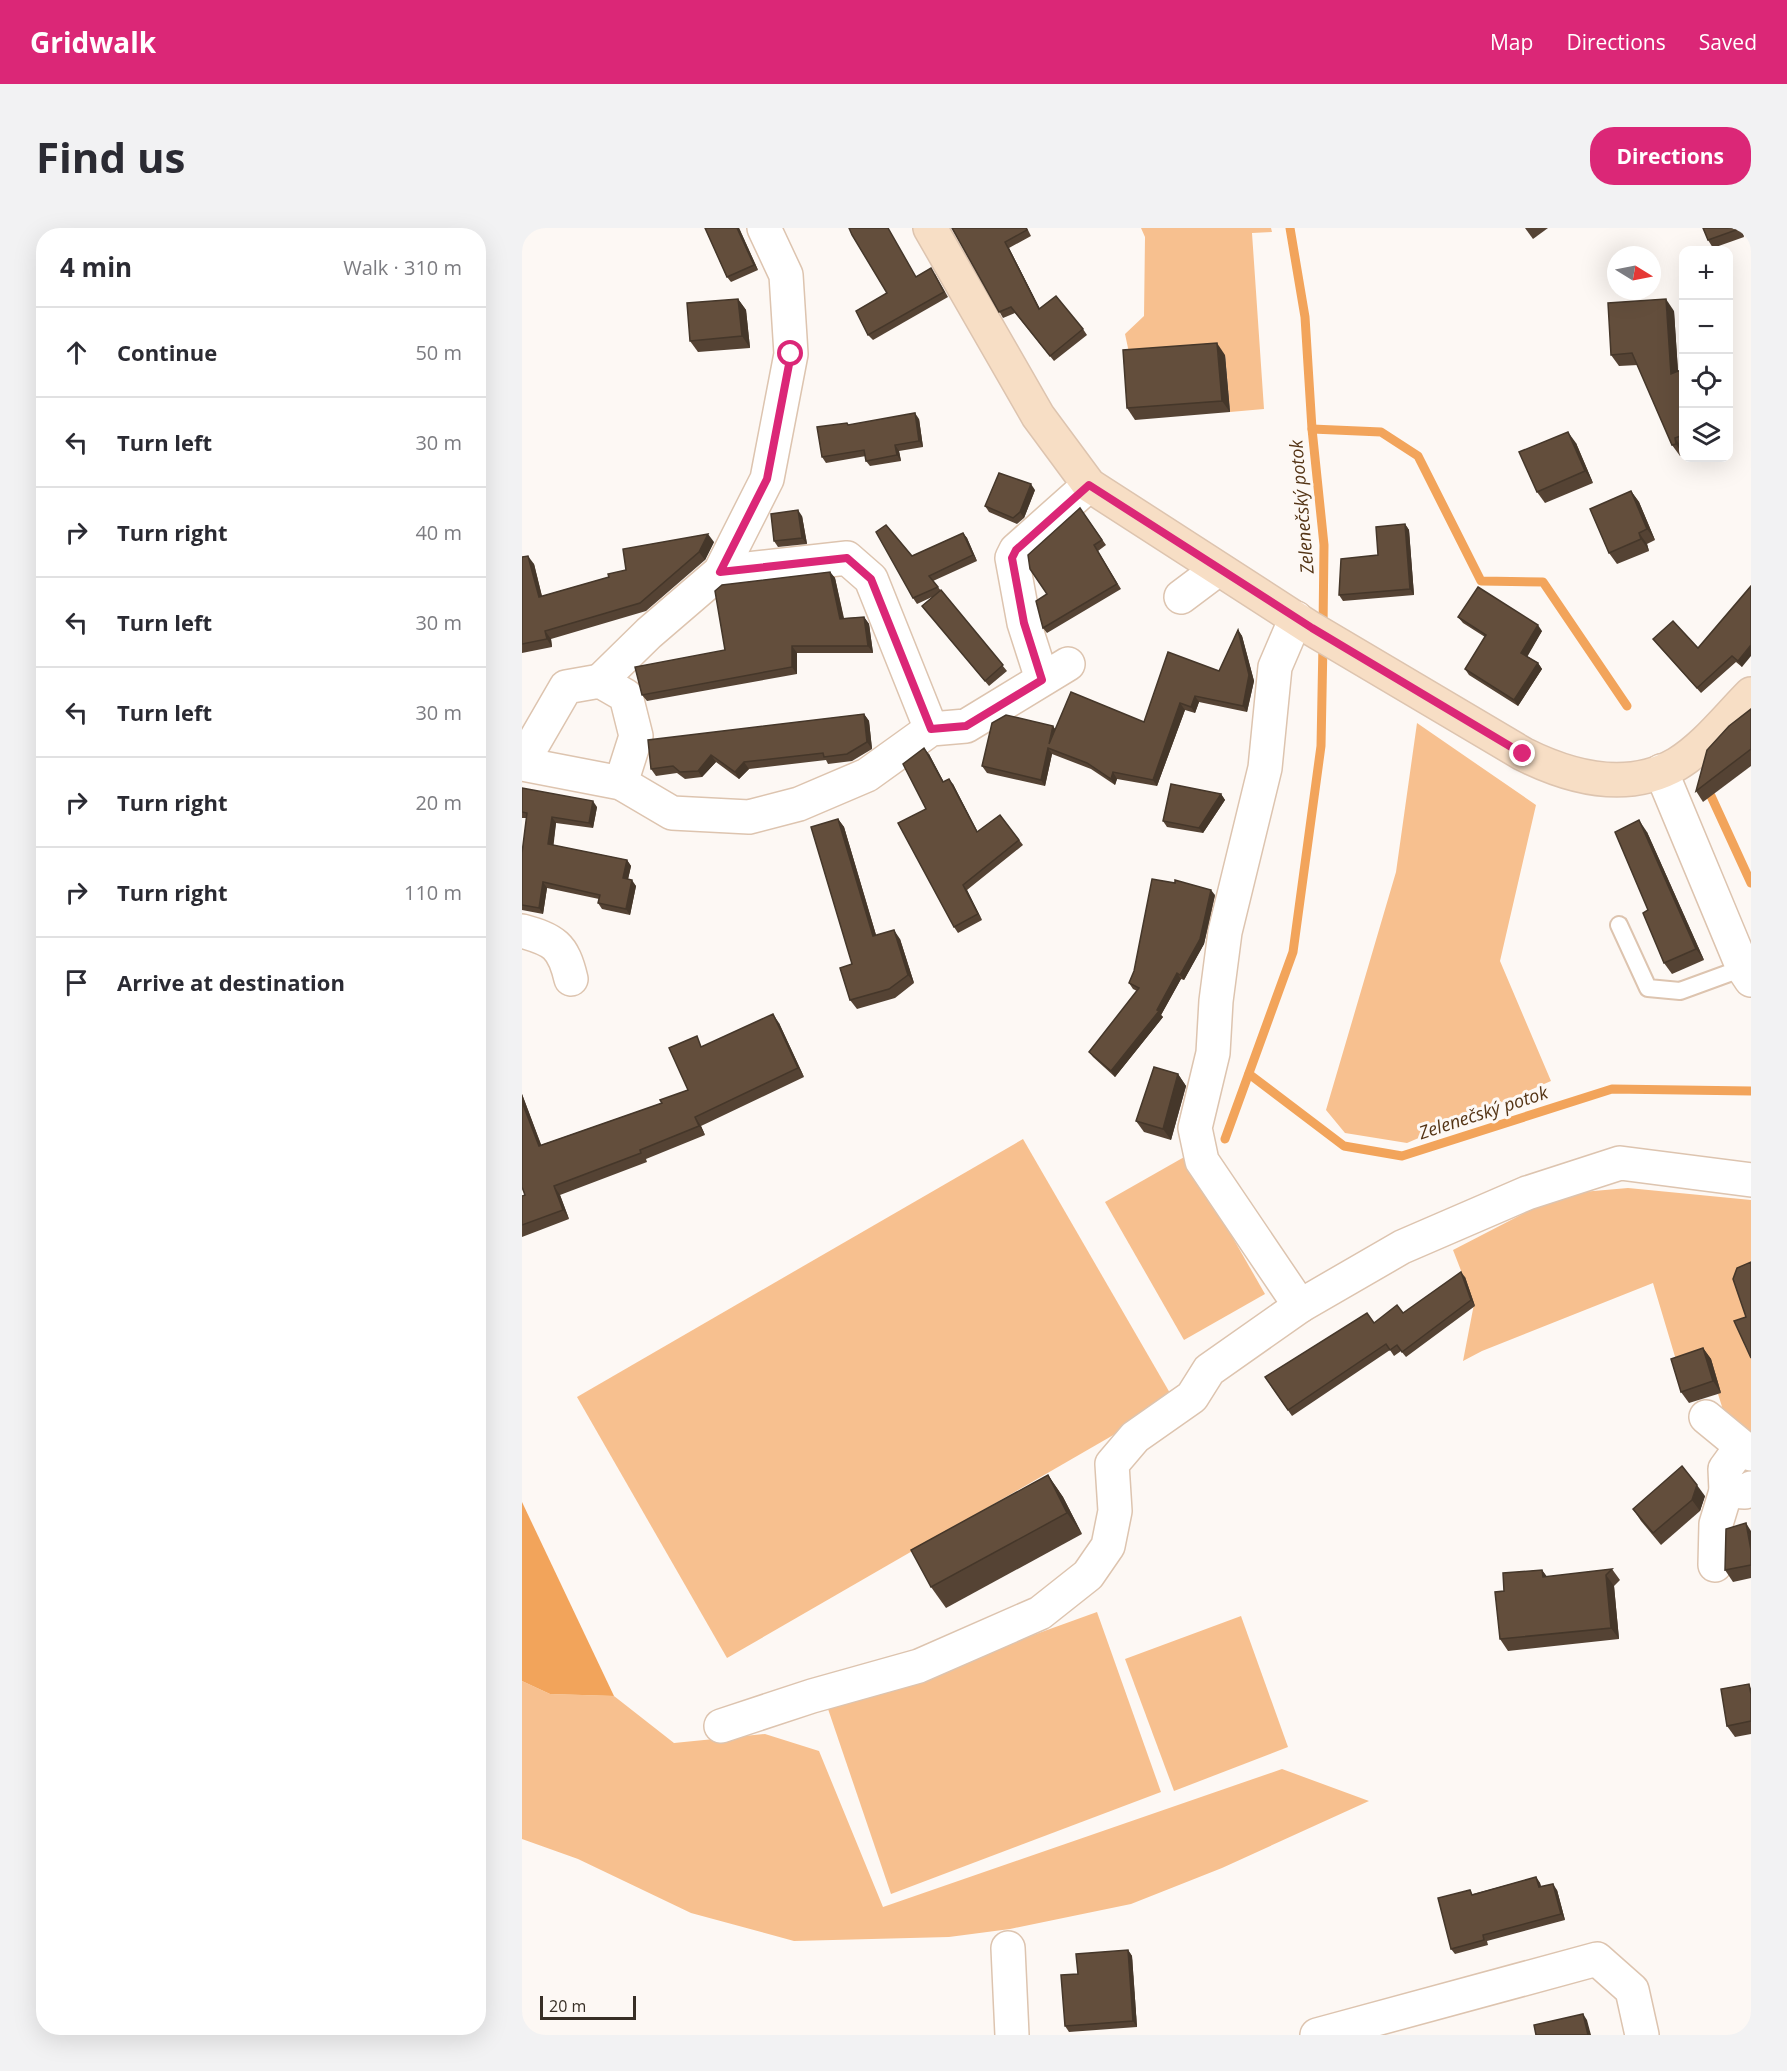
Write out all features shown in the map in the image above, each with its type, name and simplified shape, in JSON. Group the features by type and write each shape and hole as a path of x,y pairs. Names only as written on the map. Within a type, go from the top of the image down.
{"street":[{"path":"764,228 786,275 791,354 767,479 720,572 649,633 600,681 566,687 522,764 621,783 672,813 749,817 799,804 867,775 931,729 966,726 1055,672 1024,623 1012,558 1016,550 1089,485"},
{"path":"930,228 1038,416 1089,485 1217,570 1554,770 1580,777 1608,780 1635,778 1661,771 1693,752 1751,694"},
{"path":"720,572 847,558 871,579 931,729"},
{"path":"1180,597 1217,570"},
{"path":"1300,1306 1202,1161 1195,1128 1213,1053 1216,1001 1226,932 1265,768 1275,667 1315,630"},
{"path":"600,681 626,696 636,736 621,783"},
{"path":"1661,771 1747,974"},
{"path":"522,931 554,941 566,958 571,979"},
{"path":"721,1726 812,1696 919,1666 1040,1613 1088,1575 1108,1546 1115,1511 1112,1464 1135,1437 1192,1397 1209,1370 1300,1306 1402,1247 1527,1193 1620,1163 1751,1180"},
{"path":"1706,1417 1746,1451 1725,1469 1738,1490 1716,1524 1714,1565"},
{"path":"1008,1948 1012,2035"},
{"path":"1317,2035 1597,1959 1632,1990 1642,2035"}],"lane":[{"path":"1618,925 1648,988 1680,992 1747,974"}],"shaded area":[{"path":"1141,228 1271,228 1272,232 1252,233 1264,409 1230,412 1225,355 1131,362 1125,334 1144,316 1145,237"},
{"path":"1417,723 1536,805 1500,961 1551,1081 1407,1143 1345,1133 1326,1110 1396,872"},
{"path":"1023,1139 1174,1400 727,1658 577,1397"},
{"path":"1186,1156 1265,1294 1184,1340 1105,1202"},
{"path":"1628,1188 1751,1200 1751,1342 1744,1344 1751,1358 1751,1432 1724,1413 1718,1394 1721,1392 1679,1370 1653,1283 1482,1351 1463,1361 1474,1304 1453,1250 1540,1205 1582,1192"},
{"path":"522,1502 614,1696 550,1694 522,1681"},
{"path":"1097,1612 1161,1792 891,1894 828,1709"},
{"path":"1241,1616 1288,1747 1174,1791 1125,1659"},
{"path":"522,1681 550,1694 614,1696 674,1743 765,1734 819,1751 883,1907 1282,1769 1369,1801 1222,1868 1131,1904 1010,1929 949,1937 794,1941 691,1913 578,1859 522,1839"}],"building":[{"path":"705,228 737,228 754,265 727,277"},
{"path":"849,228 888,228 916,277 931,268 944,292 868,335 856,311 887,293"},
{"path":"952,228 1026,228 1027,230 1005,242 1039,309 1056,296 1083,329 1050,356 1011,307 999,312"},
{"path":"1703,228 1738,228 1739,229 1708,240"},
{"path":"738,299 742,336 690,341 687,303"},
{"path":"1666,299 1671,374 1679,371 1679,436 1675,438 1676,444 1672,445 1632,353 1611,355 1608,303"},
{"path":"1217,343 1222,401 1127,408 1123,350"},
{"path":"915,413 919,441 895,445 897,455 866,461 864,450 822,457 817,427 847,423 848,425"},
{"path":"1568,432 1585,471 1537,492 1519,452"},
{"path":"999,473 1031,484 1020,512 1013,518 985,506"},
{"path":"1631,491 1647,529 1639,533 1641,539 1609,553 1590,509"},
{"path":"1080,508 1102,540 1094,545 1117,584 1043,628 1036,601 1047,594 1030,569 1028,555"},
{"path":"798,510 802,538 774,541 771,514"},
{"path":"1405,524 1410,589 1339,595 1341,559 1378,555 1376,527"},
{"path":"886,525 912,556 963,533 973,555 929,576 938,587 913,598 876,532"},
{"path":"708,534 699,552 640,603 545,631 547,639 522,644 522,557 528,556 539,597 626,570 623,549"},
{"path":"830,572 840,619 864,617 868,646 792,646 792,667 642,695 635,667 725,650 715,591 722,585"},
{"path":"1751,586 1751,645 1738,661 1732,656 1697,688 1653,639 1673,621 1698,648"},
{"path":"1478,587 1538,625 1521,653 1538,663 1514,700 1465,669 1486,635 1458,617"},
{"path":"941,590 1003,665 985,681 922,606"},
{"path":"1238,630 1249,675 1243,706 1195,696 1191,707 1180,703 1153,780 1113,772 1111,779 1087,763 1048,748 1041,780 982,766 992,723 1006,715 1053,726 1049,744 1071,692 1144,722 1168,652 1219,671"},
{"path":"1751,709 1751,749 1696,791 1707,750 1729,726"},
{"path":"864,714 867,742 847,754 824,757 823,753 744,762 735,772 711,755 698,771 680,772 673,766 651,769 648,740"},
{"path":"924,748 943,782 949,779 977,832 1000,815 1019,840 963,885 978,914 954,927 898,823 926,809 903,764"},
{"path":"1171,784 1221,794 1199,828 1163,821"},
{"path":"522,788 593,801 589,823 552,817 548,844 627,860 623,878 632,880 626,909 598,903 600,895 543,882 539,908 522,905 522,853 527,813 522,812"},
{"path":"838,819 873,936 894,930 908,975 889,989 850,1000 840,968 852,964 811,827"},
{"path":"1639,820 1696,949 1664,963 1643,913 1648,910 1615,832"},
{"path":"1152,879 1175,883 1175,880 1211,890 1200,939 1180,975 1177,973 1157,1010 1159,1011 1111,1071 1089,1052 1139,988 1129,983 1134,971"},
{"path":"773,1014 798,1068 695,1117 699,1126 640,1150 641,1153 554,1186 563,1210 522,1225 522,1196 525,1195 522,1187 522,1102 539,1146 662,1103 660,1100 688,1090 669,1048 697,1036 701,1047"},
{"path":"1154,1067 1178,1074 1163,1129 1136,1121"},
{"path":"1751,1262 1751,1358 1734,1321 1746,1317 1733,1279 1737,1268"},
{"path":"1461,1272 1471,1300 1402,1352 1397,1345 1390,1350 1386,1344 1288,1410 1265,1377 1367,1313 1374,1323 1397,1305 1403,1313"},
{"path":"1703,1348 1713,1381 1681,1392 1671,1359"},
{"path":"1682,1466 1697,1485 1692,1500 1653,1533 1633,1509"},
{"path":"1048,1475 1067,1513 931,1587 911,1550"},
{"path":"1746,1523 1751,1565 1725,1570 1726,1529"},
{"path":"1612,1569 1606,1575 1611,1628 1500,1639 1495,1592 1504,1591 1503,1573 1542,1570 1543,1577"},
{"path":"1749,1684 1751,1721 1727,1726 1721,1689"},
{"path":"1536,1877 1539,1887 1553,1884 1561,1914 1483,1935 1484,1940 1451,1949 1438,1898 1470,1890 1472,1895"},
{"path":"1128,1950 1133,2021 1065,2026 1061,1975 1078,1974 1076,1954"},
{"path":"1583,2014 1588,2035 1536,2035 1534,2025"}],"waterway":[{"path":"1290,228 1305,317 1312,429"},
{"name":"Zelenečský potok","path":"1323,629 1324,545 1312,429 1381,432 1418,456 1481,581 1543,582 1627,706"},
{"name":"Zelenečský potok","path":"1225,1139 1293,952 1321,746 1323,643"},
{"name":"Zelenečský potok","path":"1711,796 1751,883"},
{"name":"Zelenečský potok","path":"1249,1074 1344,1146 1402,1156 1612,1089 1751,1091"}],"route":[{"path":"791,354 767,479 720,572 847,558 871,579 931,729 966,726 1042,680 1024,623 1012,558 1016,550 1089,485 1217,570 1523,754"}]}
